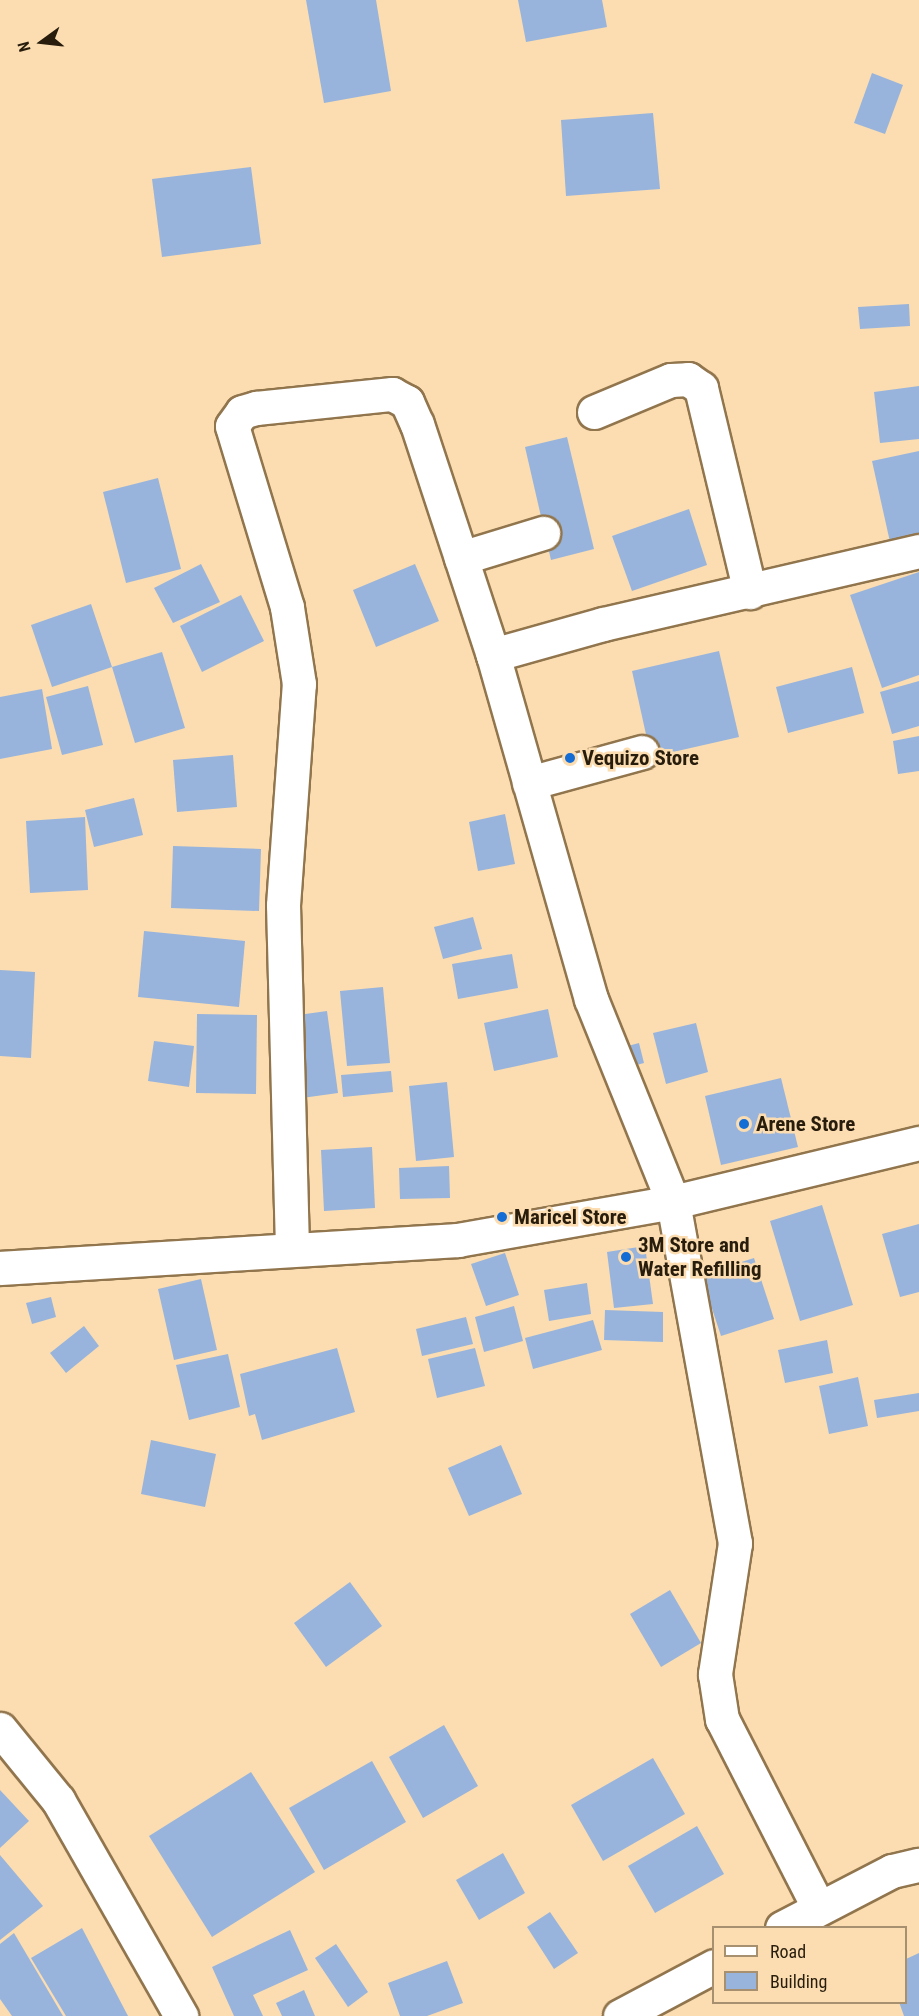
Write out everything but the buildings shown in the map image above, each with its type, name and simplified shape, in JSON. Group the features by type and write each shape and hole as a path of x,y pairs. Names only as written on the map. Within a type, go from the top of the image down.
{"street":[{"path":"594,412 671,380 688,379 701,387 750,591"},
{"path":"292,1248 283,905 299,684 287,607 232,426 242,412 256,408 392,394 407,402 493,655 591,999 673,1202 735,1543 715,1674 722,1719 818,1907"},
{"path":"461,558 543,532"},
{"path":"493,655 603,624 919,551"},
{"path":"529,783 642,752"},
{"path":"0,1268 292,1248 458,1240 673,1202 919,1143"},
{"path":"0,1729 58,1800 181,2016"},
{"path":"785,1926 818,1907 892,1871 919,1865"},
{"path":"620,2016 712,1967"}],"place":[{"name":"Vequizo Store","path":"570,758"},
{"name":"Arene Store","path":"744,1124"},
{"name":"Maricel Store","path":"502,1217"},
{"name":"3M Store and Water Refilling","path":"626,1257"}]}
